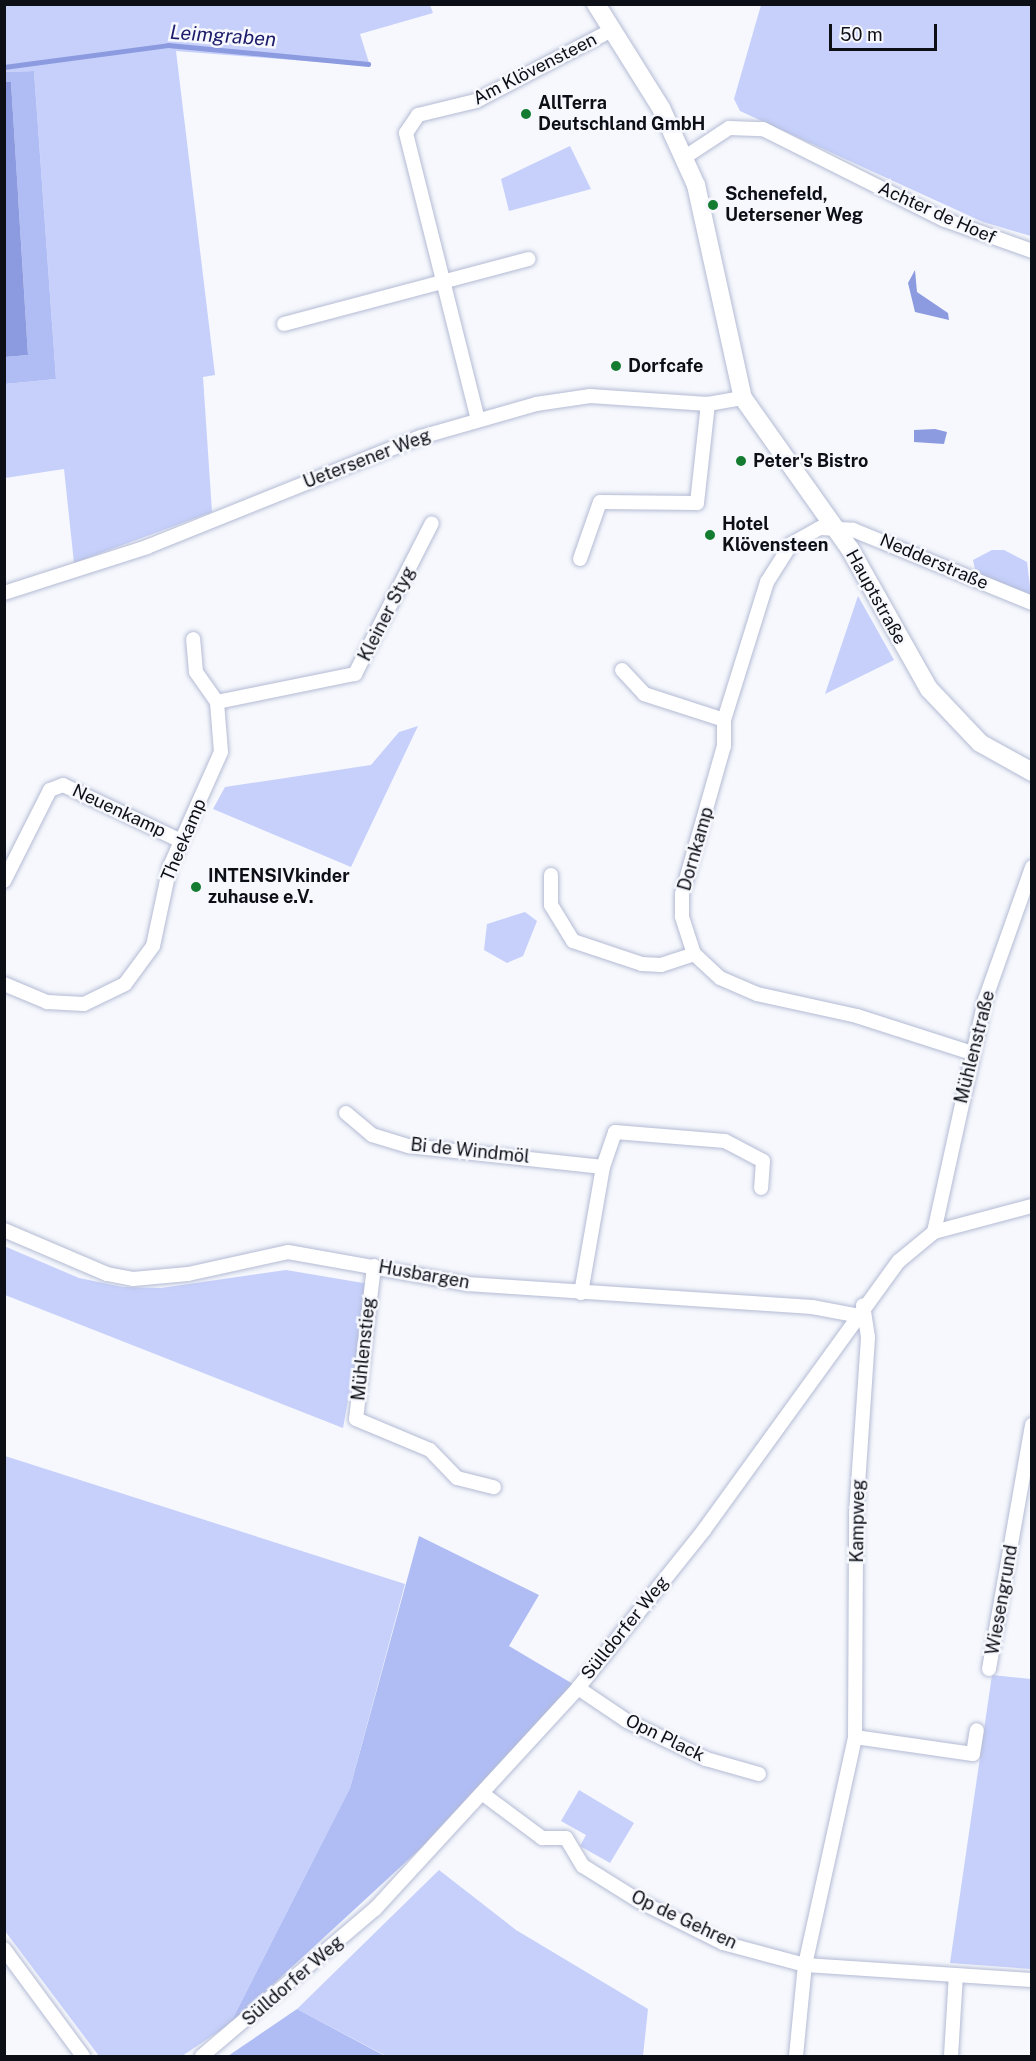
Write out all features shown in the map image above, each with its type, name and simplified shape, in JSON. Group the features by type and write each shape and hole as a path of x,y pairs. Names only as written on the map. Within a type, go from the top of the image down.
{"main road":[{"path":"596,4 685,157 707,227 723,327 743,398"},
{"name":"Hauptstraße","path":"743,398 835,525 929,689 980,743 1032,772"}],"street":[{"name":"Am Klövensteen","path":"478,420 405,143 410,123 429,111 476,101 612,30"},
{"name":"Achter de Hoef","path":"685,157 729,128 763,129 945,220 1032,251"},
{"path":"284,324 529,259"},
{"name":"Uetersener Weg","path":"4,594 147,547 339,467 478,420 590,396 708,404 743,398"},
{"path":"580,559 600,502 697,503 708,404"},
{"name":"Kleiner Styg","path":"217,702 355,674 432,523"},
{"name":"Nedderstraße","path":"835,525 890,541 1032,603"},
{"name":"Dornkamp","path":"835,525 804,535 781,554 767,582 724,720 724,746 682,894 682,916 694,954 720,978 757,994 857,1016 972,1053"},
{"path":"193,639 196,672 217,702"},
{"path":"622,670 644,694 724,720"},
{"name":"Theekamp","path":"4,984 47,1002 72,1005 104,998 125,984 153,946 170,866 221,752 217,702"},
{"name":"Neuenkamp","path":"4,881 50,790 63,785 181,841"},
{"name":"Mühlenstraße","path":"934,1232 972,1053 1032,867"},
{"path":"551,875 551,905 573,941 642,964 675,962 694,954"},
{"name":"Bi de Windmöl","path":"346,1113 372,1135 409,1146 603,1167"},
{"path":"581,1293 603,1167 615,1132 625,1129 725,1141 763,1161 761,1188"},
{"name":"Sülldorfer Weg","path":"202,2056 375,1909 578,1688 704,1530 859,1310 899,1261 934,1232 1032,1206"},
{"name":"Husbargen","path":"4,1230 107,1274 133,1279 188,1274 288,1252 467,1284 859,1310"},
{"name":"Mühlenstieg","path":"374,1266 356,1419 430,1450 457,1478 494,1487"},
{"name":"Kampweg","path":"796,2056 805,1965 855,1737 856,1514 868,1337 859,1310"},
{"name":"Wiesengrund","path":"989,1670 1032,1425"},
{"name":"Opn Plack","path":"578,1688 627,1721 705,1758 759,1774"},
{"path":"855,1737 973,1754 977,1730"},
{"name":"Op de Gehren","path":"483,1794 542,1838 566,1838 583,1866 639,1901 723,1943 805,1965 1032,1980"},
{"path":"4,1948 83,2056"},
{"path":"951,2056 956,1975"}],"shaded area":[{"path":"5,5 430,5 433,13 360,34 370,66 176,51 215,375 203,377 212,512 74,563 64,469 5,478 5,384 56,379 34,71 5,72"},
{"path":"761,5 1031,5 1031,236 983,222 740,111 734,99"},
{"path":"34,71 56,379 5,384 5,357 28,355 11,82 5,82 4,72"},
{"path":"5,82 11,82 28,355 5,357"},
{"path":"570,146 591,189 509,211 501,179"},
{"path":"915,270 917,292 948,313 949,320 915,312 908,283"},
{"path":"935,429 947,432 944,444 914,442 914,430"},
{"path":"992,550 1004,550 1027,562 1031,595 976,574 973,560"},
{"path":"858,596 894,660 825,694"},
{"path":"418,726 351,867 213,809 225,787 371,765 399,732"},
{"path":"525,912 537,921 523,956 507,963 484,950 487,924"},
{"path":"4,1246 79,1278 123,1287 161,1288 286,1270 369,1284 343,1428 5,1295"},
{"path":"5,1456 405,1584 350,1788 230,2024 182,2056 99,2056 5,1931"},
{"path":"419,1536 539,1595 509,1646 573,1684 421,1848 230,2024 350,1788"},
{"path":"992,1675 1031,1679 1031,1969 950,1963"},
{"path":"579,1790 634,1823 610,1863 580,1846 586,1835 561,1821"},
{"path":"439,1870 516,1930 648,2009 643,2056 386,2056 297,2009"},
{"path":"297,2009 385,2056 228,2056"}],"waterway":[{"name":"Leimgraben","path":"4,67 168,45 368,64"}],"place":[{"name":"AllTerra Deutschland GmbH","path":"526,114"},
{"name":"Schenefeld, Uetersener Weg","path":"713,205"},
{"name":"Dorfcafe","path":"616,366"},
{"name":"Peter's Bistro","path":"741,461"},
{"name":"Hotel Klövensteen","path":"710,535"},
{"name":"INTENSIVkinder zuhause e.V.","path":"196,887"}]}
